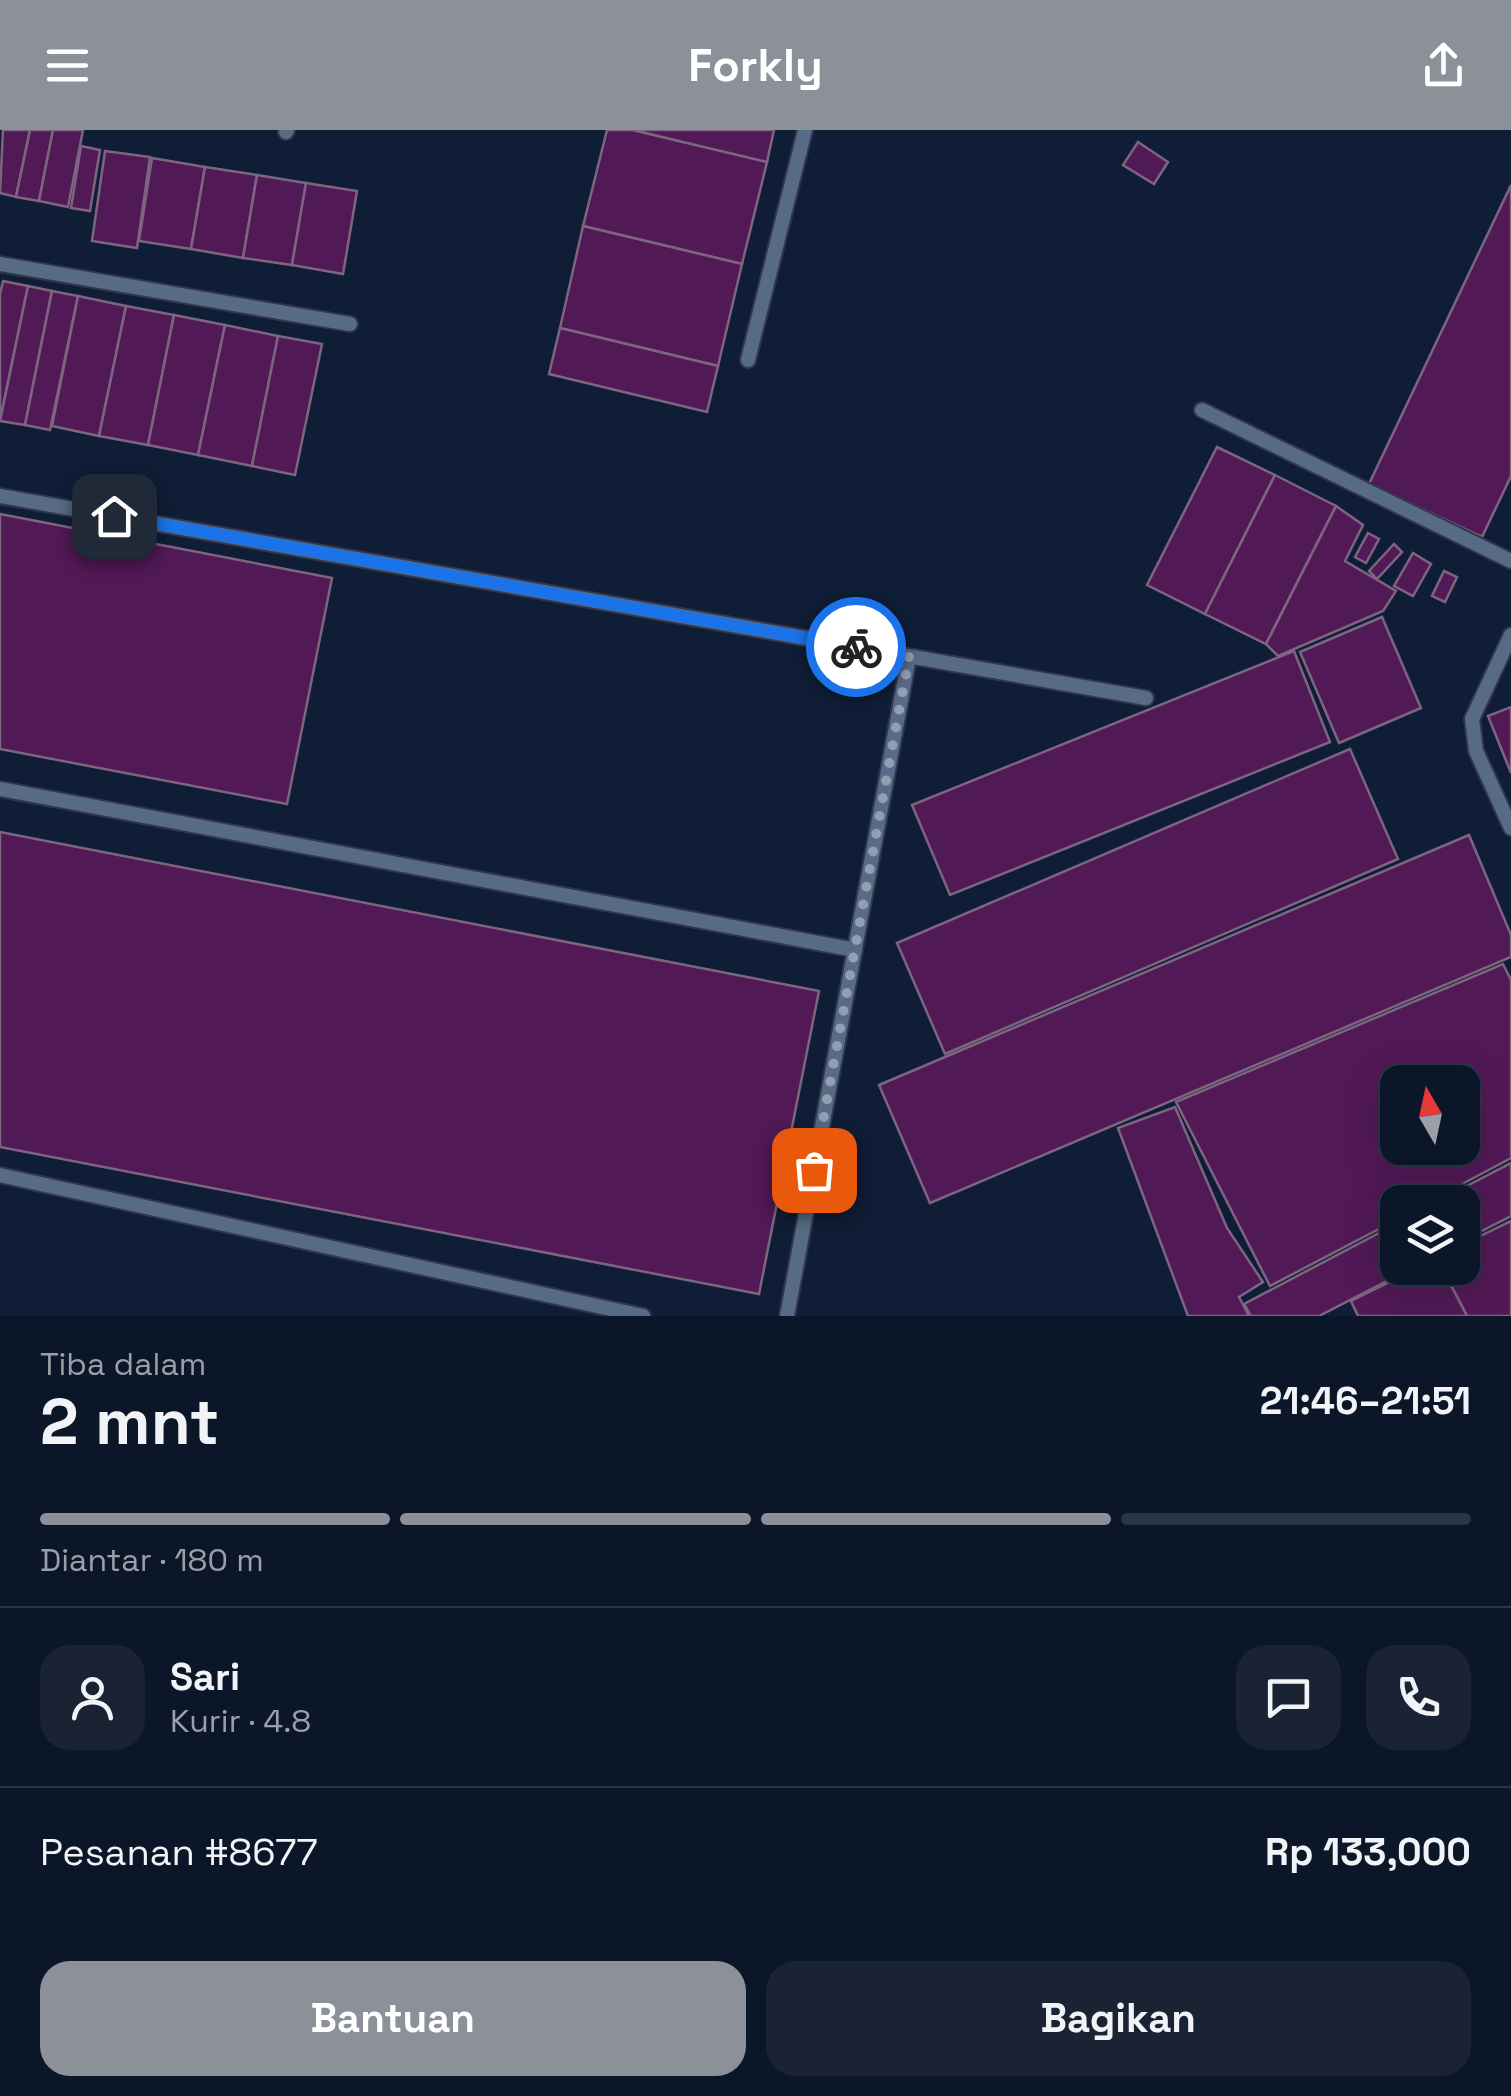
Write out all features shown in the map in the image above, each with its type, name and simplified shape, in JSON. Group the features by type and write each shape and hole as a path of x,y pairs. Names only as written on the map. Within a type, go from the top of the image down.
{"lane":[{"path":"748,360 804,130"},
{"path":"0,264 350,324"},
{"path":"1202,410 1511,561"},
{"path":"0,496 1146,698"},
{"path":"1511,635 1472,719 1476,750 1511,828"},
{"path":"787,1316 909,657"},
{"path":"0,789 854,950"},
{"path":"0,1175 643,1316"}],"building":[{"path":"3,130 30,130 16,197 0,193"},
{"path":"30,130 53,130 39,201 16,197"},
{"path":"53,130 83,130 68,207 39,201"},
{"path":"607,130 633,130 767,162 742,264 583,226"},
{"path":"633,130 774,130 767,162"},
{"path":"1138,142 1168,162 1154,184 1123,165"},
{"path":"81,146 100,150 90,211 71,208"},
{"path":"105,151 150,157 137,248 92,241"},
{"path":"152,158 205,167 191,249 139,241"},
{"path":"205,167 257,175 243,258 191,249"},
{"path":"257,175 306,183 292,265 243,258"},
{"path":"306,183 357,191 343,274 292,265"},
{"path":"1511,185 1511,476 1482,537 1369,484"},
{"path":"583,226 742,264 718,366 560,328"},
{"path":"3,281 28,286 0,421 0,294"},
{"path":"28,286 52,291 25,425 0,421"},
{"path":"52,291 78,296 50,430 25,425"},
{"path":"78,296 126,306 99,436 52,426"},
{"path":"126,306 174,315 148,445 99,436"},
{"path":"174,315 225,325 198,455 148,445"},
{"path":"225,325 278,336 252,466 198,455"},
{"path":"560,328 718,366 707,412 549,374"},
{"path":"278,336 322,344 295,475 252,466"},
{"path":"1217,447 1275,475 1205,614 1147,585"},
{"path":"1275,475 1336,506 1266,644 1205,614"},
{"path":"1336,506 1363,525 1345,561 1396,591 1383,611 1278,656 1266,644"},
{"path":"0,514 332,578 287,804 0,749"},
{"path":"1368,533 1379,539 1366,563 1355,557"},
{"path":"1394,544 1402,552 1377,579 1369,571"},
{"path":"1413,553 1431,564 1413,596 1394,586"},
{"path":"1444,571 1457,577 1445,602 1432,596"},
{"path":"1382,617 1421,708 1339,743 1300,652"},
{"path":"1294,651 1330,742 950,895 912,805"},
{"path":"1511,707 1511,773 1488,716"},
{"path":"1350,749 1398,859 945,1054 897,943"},
{"path":"0,832 819,991 759,1294 0,1147"},
{"path":"1469,835 1511,935 1511,957 930,1203 879,1085"},
{"path":"1503,964 1511,980 1511,1158 1460,1185 1380,1185 1380,1228 1270,1286 1176,1102"},
{"path":"1175,1107 1227,1228 1263,1282 1239,1297 1249,1316 1188,1316 1118,1128"},
{"path":"1511,1163 1511,1216 1480,1232 1480,1185 1469,1185"},
{"path":"1511,1221 1511,1316 1467,1316 1451,1285 1480,1285 1480,1236"},
{"path":"1380,1232 1380,1285 1319,1316 1251,1316 1244,1304"},
{"path":"1383,1285 1451,1285 1467,1316 1358,1316 1351,1301"}],"way so far":[{"path":"814,1170 909,657 856,647"}],"route":[{"path":"114,516 856,647"}]}
